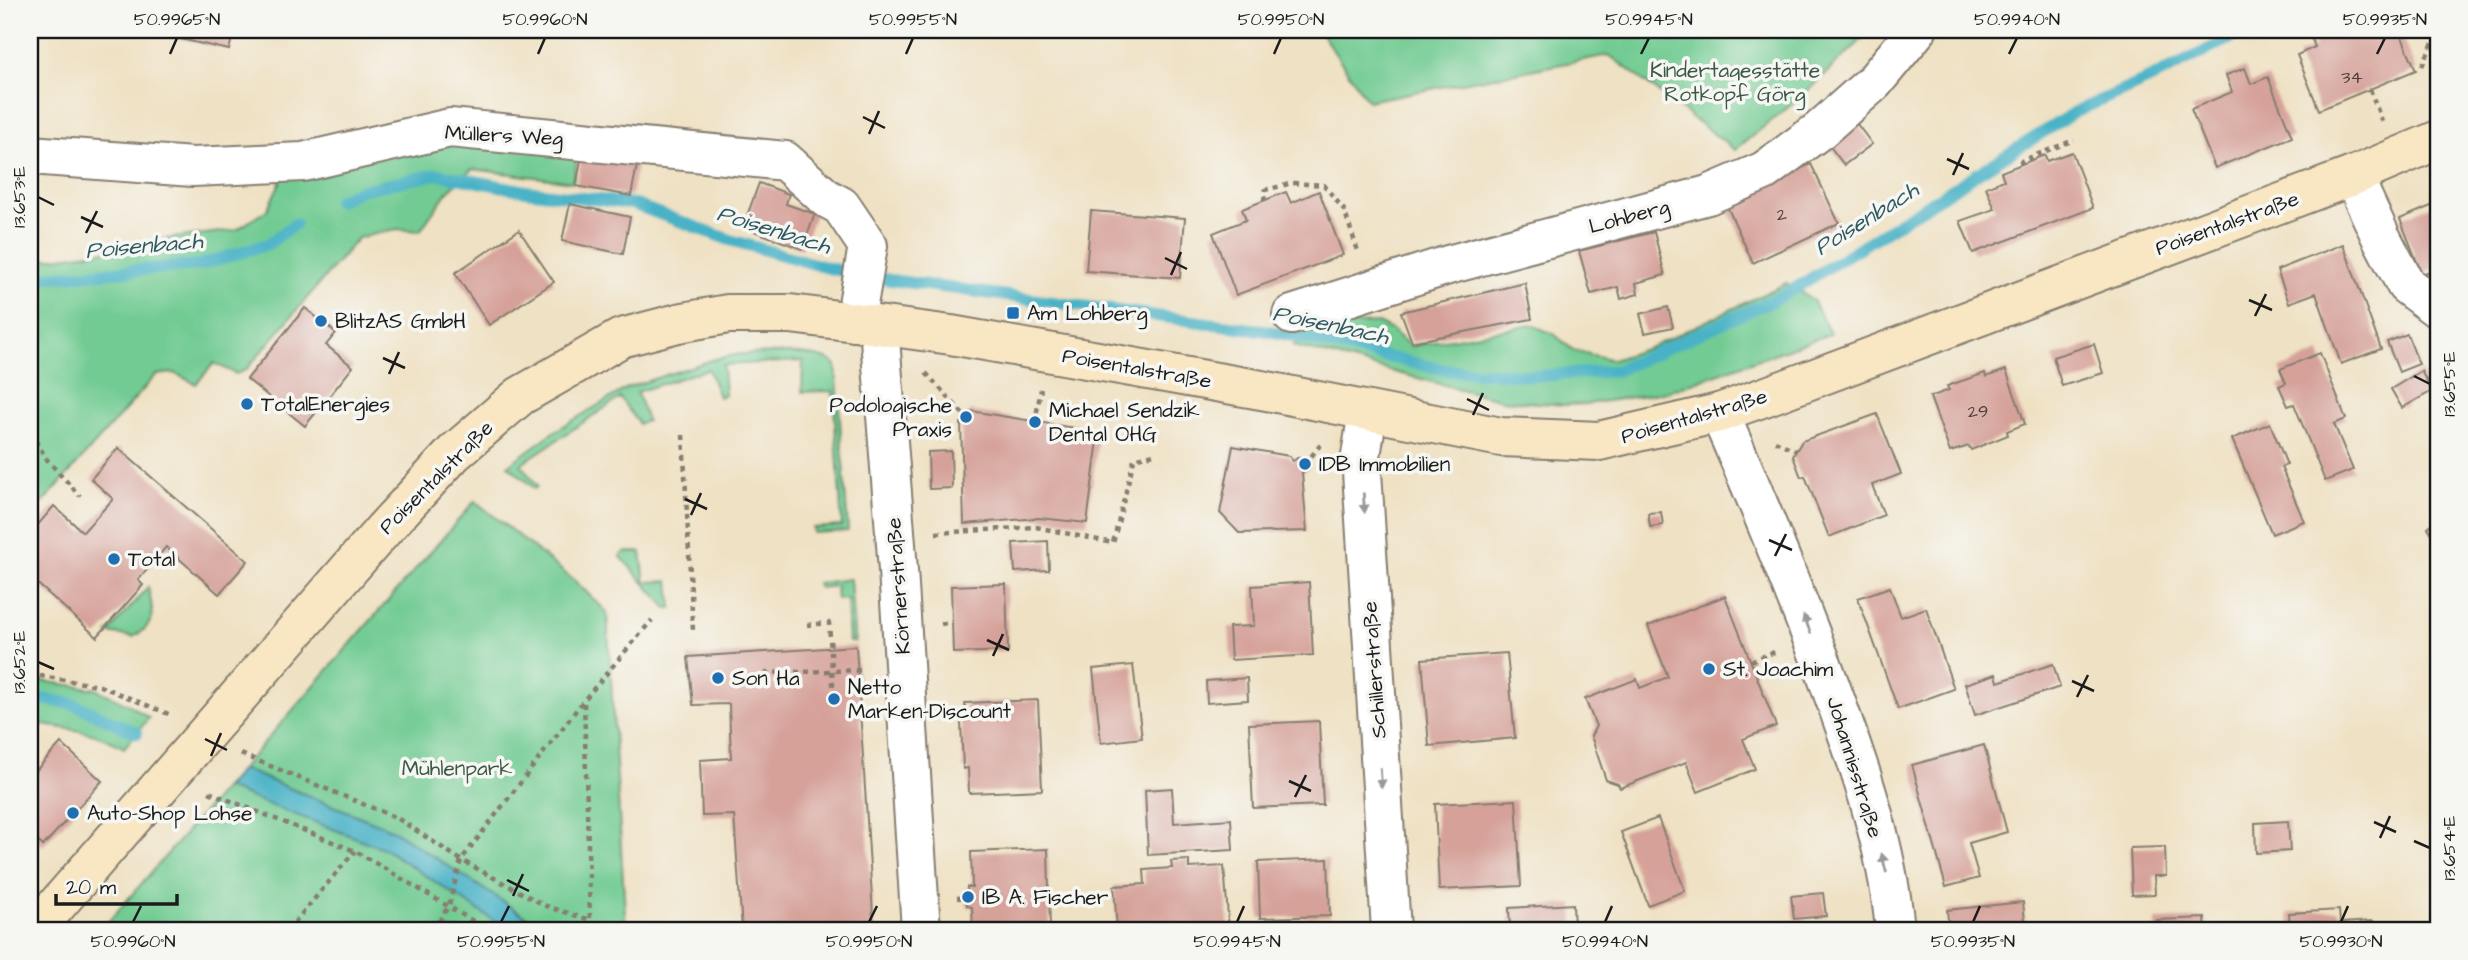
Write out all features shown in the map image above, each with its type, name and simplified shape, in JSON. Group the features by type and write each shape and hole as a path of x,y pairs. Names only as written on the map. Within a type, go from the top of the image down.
{"main road":[{"name":"Poisentalstraße","path":"35,930 384,529 454,453 520,396 621,338 678,323 728,314 790,314 951,335 1501,437 1599,441 1719,413 2353,176 2438,140"}],"street":[{"name":"Lohberg","path":"1292,315 1527,243 1708,195 1764,171 1820,130 1874,82 1917,30"},
{"name":"Müllers Weg","path":"30,155 193,167 303,162 450,128 785,162 826,198 841,206 868,246 863,275 867,324"},
{"path":"2353,176 2406,285 2438,309"},
{"name":"Körnerstraße","path":"867,324 898,570 920,930"},
{"name":"Schillerstraße","path":"1368,411 1361,456 1391,930"},
{"name":"Johannisstraße","path":"1719,413 1786,569 1858,762 1891,891 1895,930"}],"path":[{"path":"2422,66 2438,32"},
{"path":"2370,89 2375,105"},
{"path":"2022,164 2021,161 2074,141"},
{"path":"1264,201 1265,191 1293,183 1324,185 1344,210 1370,290"},
{"path":"926,373 966,417"},
{"path":"1035,422 1043,382"},
{"path":"30,432 48,461 80,496"},
{"path":"683,435 693,631"},
{"path":"1305,464 1326,438"},
{"path":"1770,439 1797,451"},
{"path":"931,533 1036,527 1113,543 1134,459 1154,454"},
{"path":"434,930 449,905 459,862 584,701 652,620"},
{"path":"807,625 829,623 834,699"},
{"path":"1751,661 1788,647"},
{"path":"765,673 866,670"},
{"path":"30,674 100,686 172,715"},
{"path":"242,754 397,818 459,862 545,906 590,920 584,701"},
{"path":"209,792 355,850 488,930"},
{"path":"288,930 355,850"},
{"path":"960,898 968,897"}],"green space":[{"name":"Kindertagesstätte Rotkopf Görg","path":"1319,30 1872,30 1802,96 1735,150 1609,55 1368,101"},
{"path":"454,135 578,154 573,182 472,169 447,192 420,231 397,229 358,238 246,370 236,374 214,363 196,384 174,373 156,375 30,517 30,255 47,259 236,230 267,210 283,176"},
{"path":"1787,283 1813,300 1830,334 1666,392 1587,404 1502,400 1294,346 1301,323 1378,323 1392,330 1410,346 1532,325 1554,334 1573,350 1613,360 1654,346"},
{"path":"740,354 805,354 829,360 836,365 848,531 813,533 813,528 842,526 833,391 802,392 803,361 723,365 725,394 719,397 708,369 637,392 647,421 639,424 620,398 521,464 537,486 535,489 508,465 555,431 629,387 715,359"},
{"name":"Mühlenpark","path":"475,501 576,582 607,612 626,930 101,930"},
{"path":"625,552 641,552 645,582 669,581 672,608 667,608 620,556"},
{"path":"850,579 855,642 849,642 847,599 837,600 836,586 819,588 817,583"},
{"path":"148,587 152,616 147,627 133,637 108,633"},
{"path":"30,679 96,689 130,705 149,718 124,748 90,733 30,723"}],"water":[{"path":"242,769 391,829 533,921 557,930 508,930 385,849 226,788"}],"building":[{"path":"165,30 234,30 229,50 163,35"},
{"path":"2308,30 2399,30 2416,70 2319,110 2297,55 2315,47"},
{"path":"2245,68 2251,84 2268,77 2292,137 2215,168 2191,109 2232,92 2226,75"},
{"path":"1857,124 1872,144 1844,165 1829,145"},
{"path":"2072,152 2093,208 1973,253 1960,221 1995,209 1986,187 2004,180 2001,172 2045,155 2047,161"},
{"path":"582,154 637,165 631,196 576,186"},
{"path":"1811,164 1839,223 1753,263 1726,204"},
{"path":"759,183 789,194 786,204 815,214 802,249 743,227"},
{"path":"1319,191 1343,255 1236,295 1213,233 1246,220 1242,209 1286,192 1291,203"},
{"path":"2438,203 2438,268 2422,274 2400,219"},
{"path":"570,204 630,217 623,254 562,241"},
{"path":"1091,211 1185,218 1180,278 1086,271"},
{"path":"519,230 554,282 489,325 455,273"},
{"path":"1654,232 1665,275 1636,283 1638,294 1621,299 1618,287 1591,294 1579,251"},
{"path":"2343,244 2381,349 2341,364 2316,293 2289,303 2277,270"},
{"path":"1525,283 1532,319 1412,342 1401,312"},
{"path":"1668,307 1673,327 1645,333 1640,314"},
{"path":"305,308 336,333 326,345 353,367 305,426 247,379"},
{"path":"2407,334 2419,364 2399,372 2387,342"},
{"path":"2094,344 2103,373 2062,386 2053,357"},
{"path":"2320,353 2346,419 2334,424 2353,470 2325,481 2294,404 2288,406 2279,386 2286,383 2280,369"},
{"path":"2006,370 2025,424 2007,431 2008,435 1971,450 1969,446 1950,452 1930,397 1949,390 1947,386 1985,373 1986,377"},
{"path":"2421,371 2432,391 2402,408 2391,389"},
{"path":"971,411 1099,432 1087,523 1039,518 964,524 961,423"},
{"path":"1877,414 1901,474 1872,485 1884,515 1829,537 1805,476 1801,477 1793,456 1802,441"},
{"path":"2270,423 2287,465 2281,467 2304,521 2272,534 2232,439"},
{"path":"1233,446 1289,456 1293,461 1299,457 1309,468 1302,473 1307,531 1239,533 1220,513"},
{"path":"118,448 248,561 219,594 166,547 138,580 143,585 97,637 30,577 30,534 54,506 83,532 113,499 91,479"},
{"path":"951,451 952,488 929,489 928,452"},
{"path":"1661,512 1663,525 1650,527 1648,513"},
{"path":"2438,520 2438,544 2428,527"},
{"path":"1048,541 1049,570 1015,572 1013,543"},
{"path":"1309,582 1313,655 1231,660 1229,627 1254,626 1252,586"},
{"path":"1006,584 1008,651 953,653 951,586"},
{"path":"1890,587 1901,617 1926,608 1954,689 1898,709 1858,598"},
{"path":"1725,596 1776,726 1743,739 1755,769 1698,792 1686,762 1620,788 1618,784 1606,780 1591,736 1596,726 1585,699 1637,679 1640,688 1668,677 1648,626"},
{"path":"856,646 874,930 742,930 734,815 702,816 700,760 731,758 729,704 693,705 688,657"},
{"path":"1507,653 1515,738 1429,746 1422,659"},
{"path":"2053,664 2060,687 1975,715 1965,684 1996,674 1998,682"},
{"path":"1133,665 1142,738 1101,743 1093,669"},
{"path":"1247,678 1248,700 1207,703 1206,681"},
{"path":"1038,700 1042,790 969,793 968,768 963,769 961,722 966,721 965,703"},
{"path":"1319,721 1323,805 1253,808 1249,724"},
{"path":"61,743 102,781 43,846 30,834 30,777"},
{"path":"1984,745 2007,832 1969,843 1979,878 1946,887 1912,765"},
{"path":"1172,788 1174,823 1231,819 1233,850 1148,855 1145,790"},
{"path":"1516,800 1521,886 1439,890 1435,804"},
{"path":"1658,818 1685,891 1648,905 1621,832"},
{"path":"2288,821 2290,851 2256,853 2255,823"},
{"path":"2165,847 2166,876 2154,876 2155,894 2132,895 2130,848"},
{"path":"1048,849 1050,930 973,930 972,907 967,906 967,887 972,887 971,852"},
{"path":"1328,859 1330,916 1260,918 1258,862"},
{"path":"1189,860 1189,868 1224,866 1229,930 1117,930 1114,886 1145,884 1144,870 1172,868 1171,861"},
{"path":"1823,893 1826,916 1794,919 1791,896"},
{"path":"2023,902 2026,930 1949,930 1947,910"},
{"path":"1573,904 1574,930 1510,930 1509,908"},
{"path":"2339,910 2340,923 2373,921 2374,930 2290,930 2289,913"},
{"path":"2205,918 2206,930 2156,930 2156,920"}],"waterway":[{"name":"Poisenbach","path":"338,201 361,190 437,174 526,191 633,204 730,240 832,269 890,280 1274,332 1446,370 1538,376 1616,371 1786,294 2075,112 2160,74 2247,30"},
{"name":"Poisenbach","path":"30,276 53,277 200,265 268,244 295,224"},
{"path":"30,697 74,704 137,733"}],"place":[{"name":"Am Lohberg","path":"1013,313"},
{"name":"BlitzAS GmbH","path":"321,321"},
{"name":"TotalEnergies","path":"247,404"},
{"name":"Podologische Praxis","path":"966,417"},
{"name":"Michael Sendzik Dental OHG","path":"1035,422"},
{"name":"IDB Immobilien","path":"1305,464"},
{"name":"Total","path":"114,559"},
{"name":"St. Joachim","path":"1709,669"},
{"name":"Son Ha","path":"718,678"},
{"name":"Netto Marken-Discount","path":"834,699"},
{"name":"Auto-Shop Lohse","path":"73,813"},
{"name":"IB A. Fischer","path":"968,897"}]}
